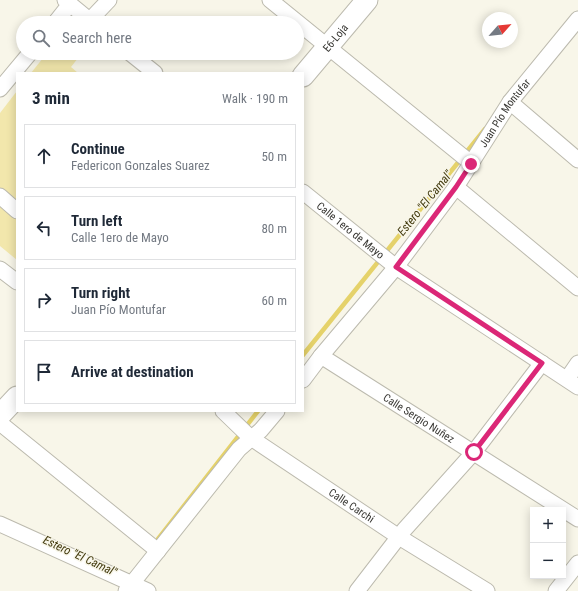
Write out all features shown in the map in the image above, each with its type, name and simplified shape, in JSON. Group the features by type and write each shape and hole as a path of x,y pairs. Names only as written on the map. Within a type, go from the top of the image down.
{"main road":[{"name":"E6-Loja","path":"304,75 368,0"},
{"path":"0,415 16,398"}],"street":[{"path":"97,16 109,0"},
{"path":"270,0 290,16"},
{"path":"59,16 68,2 85,16"},
{"name":"Juan Pío Montufar","path":"304,379 321,356 396,267 456,187 510,102 578,19"},
{"path":"304,28 471,164"},
{"path":"0,90 24,60"},
{"path":"139,60 154,72"},
{"path":"510,102 578,160"},
{"path":"456,187 578,288"},
{"name":"Calle 1ero de Mayo","path":"304,193 396,267 572,383"},
{"path":"0,196 16,210"},
{"path":"0,269 16,281"},
{"name":"Calle Sergio Nuñez","path":"321,356 578,519"},
{"path":"357,591 398,537 474,452 542,363"},
{"path":"572,383 578,363"},
{"name":"Calle Carchi","path":"223,412 251,438 398,537 487,591"},
{"path":"129,588 239,449 261,430 276,412"},
{"path":"0,423 158,551"},
{"path":"0,524 129,588 148,591"},
{"path":"556,591 578,563"}],"shaded area":[{"path":"41,60 76,60 71,67 77,72 32,72"},
{"path":"16,92 16,259 0,246 0,113"}],"waterway":[{"name":"Estero \"El Camal\"","path":"304,354 485,129"},
{"name":"Estero \"El Camal\"","path":"158,539 257,412"}],"route":[{"path":"471,164 456,187 396,267 542,363 474,452"}]}
